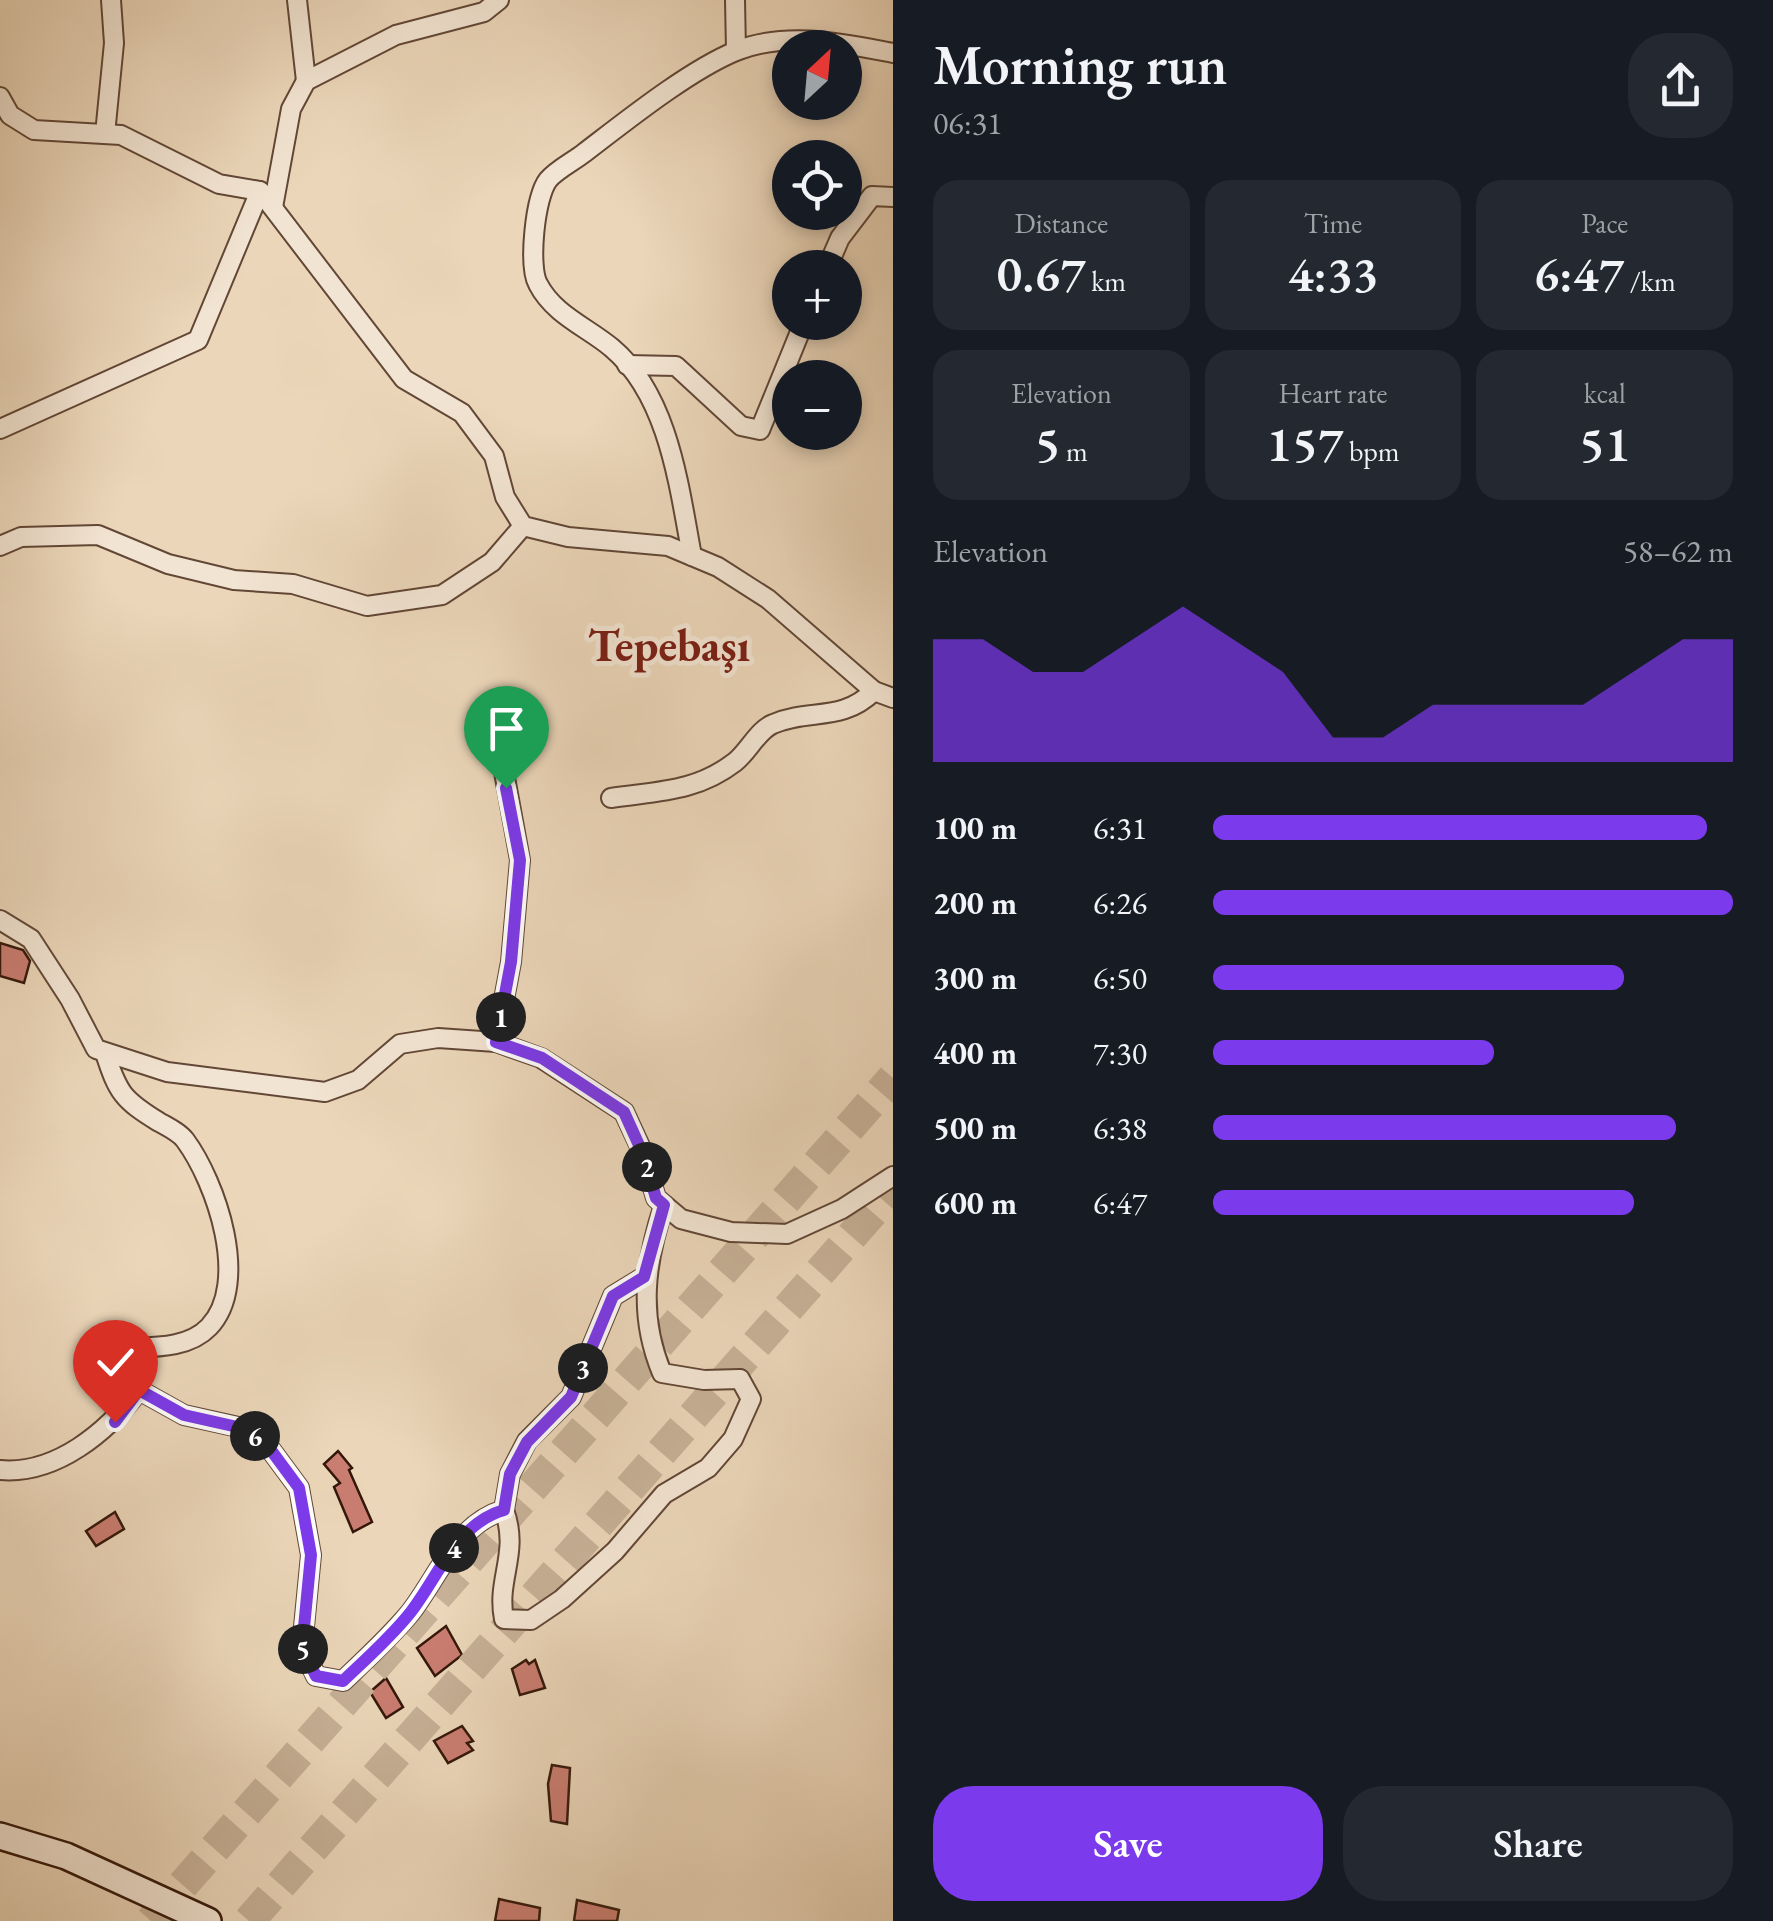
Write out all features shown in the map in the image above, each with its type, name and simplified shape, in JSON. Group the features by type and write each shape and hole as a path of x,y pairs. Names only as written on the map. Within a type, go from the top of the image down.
{"street":[{"path":"105,134 114,43 110,0"},
{"path":"273,207 291,109 306,81 298,0"},
{"path":"306,81 396,35 484,12 499,0"},
{"path":"735,0 736,51"},
{"path":"692,556 680,495 650,392 612,348 573,324 536,282 534,229 547,181 654,100 736,51 794,40 832,42 893,54"},
{"path":"0,97 10,115 34,130 121,136 219,184 260,191 404,379 462,413 494,456 505,497 523,526 568,537 668,546 718,567 768,599 874,691 893,698"},
{"path":"0,428 198,340 260,191"},
{"path":"835,250 872,196 893,197"},
{"path":"626,365 676,366 741,426 760,430 797,340"},
{"path":"0,546 21,536 98,536 168,564 234,580 293,584 368,606 442,595 492,562 523,526"},
{"path":"610,798 702,784 738,760 770,725 839,714 874,691"},
{"path":"496,1042 511,962 520,860 502,761"},
{"path":"0,920 31,939 96,1048 167,1072 325,1092 358,1080 400,1044 438,1038 496,1042 542,1058 624,1112 643,1154 656,1198 682,1219 730,1232 787,1234 842,1209 893,1176"},
{"path":"105,1053 118,1093 132,1106 183,1136 217,1200 228,1253 223,1304 208,1329 170,1347 129,1348 110,1367 139,1390 184,1415 242,1428 265,1442 299,1488 311,1555 302,1648 316,1676 343,1681 410,1613 449,1553 483,1516 504,1510"},
{"path":"644,1277 613,1296 571,1397 527,1442 510,1474 504,1510 512,1532 510,1562 500,1599 504,1619 531,1620 562,1599 615,1550 664,1494 708,1468 733,1439 751,1399 740,1378 704,1380 662,1373 652,1350 644,1277 664,1205"},
{"path":"0,1470 20,1472 65,1456 115,1422 139,1390"},
{"path":"0,1836 66,1856 208,1921"}],"building":[{"path":"0,943 23,950 30,961 24,983 0,976"},
{"path":"338,1451 352,1468 349,1470 372,1522 353,1532 334,1487 340,1483 324,1464"},
{"path":"115,1512 124,1529 96,1546 86,1531"},
{"path":"446,1626 462,1655 435,1676 417,1648"},
{"path":"526,1660 529,1664 535,1660 545,1688 520,1695 512,1669"},
{"path":"386,1678 403,1707 386,1718 370,1692"},
{"path":"462,1726 473,1741 467,1743 473,1750 448,1763 434,1741"},
{"path":"552,1765 570,1768 567,1824 551,1821 548,1784"},
{"path":"499,1899 540,1908 539,1921 495,1921"},
{"path":"577,1900 619,1910 617,1921 574,1921"}],"tunnel":[{"path":"151,1921 893,1078"},
{"path":"249,1921 893,1189"}],"district":[{"name":"Tepebaşı","path":"669,645"}],"route":[{"path":"115,1422 139,1390 184,1415 242,1428 265,1442 299,1488 311,1555 302,1648 316,1676 343,1681 410,1613 449,1553 483,1516 504,1510 510,1474 527,1442 571,1397 613,1296 644,1277 664,1205 656,1198 643,1154 624,1112 542,1058 496,1042 511,962 520,860 506,788"}]}
